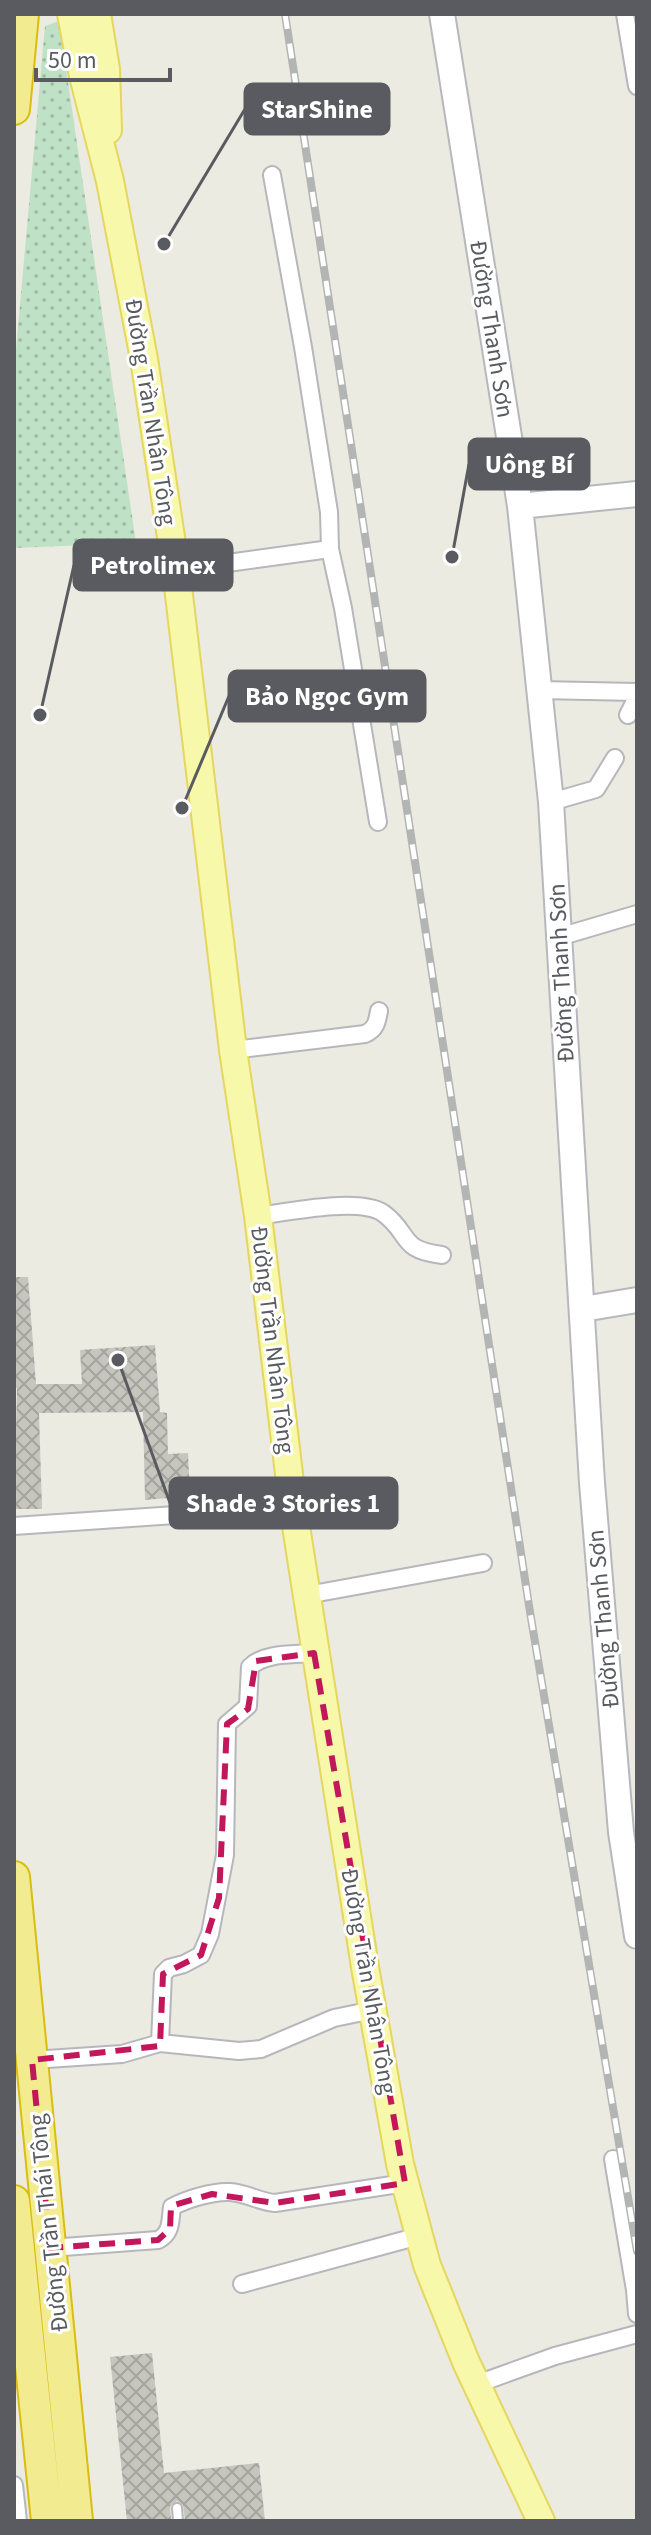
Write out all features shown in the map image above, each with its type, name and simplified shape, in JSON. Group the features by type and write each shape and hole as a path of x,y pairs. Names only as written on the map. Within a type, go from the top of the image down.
{"highway":[{"path":"14,109 23,14"},
{"name":"Đường Trần Thái Tông","path":"14,1877 32,2060 27,2140 50,2248 77,2521"},
{"name":"Đường Trần Thái Tông","path":"14,2201 21,2346 47,2521"}],"main road":[{"name":"Đường Trần Nhân Tông","path":"71,14 83,76 110,181 144,359 176,570 233,1050 258,1216 293,1507 373,2010 405,2183 427,2265 533,2518"},
{"name":"Đường Trần Nhân Tông","path":"97,14 106,69 110,181"}],"street":[{"name":"Đường Thanh Sơn","path":"442,14 520,506 551,802 592,1483 621,1832 637,1936"},
{"path":"625,14 637,86"},
{"path":"272,175 329,512 330,549 343,608 378,822"},
{"path":"520,506 637,494"},
{"path":"176,570 330,549"},
{"path":"538,690 637,694 628,715"},
{"path":"551,802 596,789 615,758"},
{"path":"559,937 637,914"},
{"path":"233,1050 365,1034 376,1025 379,1011"},
{"path":"258,1216 320,1208 368,1207 384,1214 414,1248 442,1255"},
{"path":"583,1309 637,1300"},
{"path":"14,1526 293,1507"},
{"path":"307,1595 483,1563"},
{"path":"160,2043 163,1974 169,1968 201,1955 219,1898 225,1855 227,1724 248,1706 250,1667 256,1661 314,1653"},
{"path":"32,2060 122,2054 160,2043 239,2051 261,2049 334,2018 373,2010"},
{"path":"613,2159 637,2314"},
{"path":"50,2248 158,2240 170,2229 172,2207 212,2194 231,2192 261,2202 275,2203 405,2183"},
{"path":"242,2284 419,2236"},
{"path":"477,2384 555,2356 637,2334"},
{"path":"14,2485 18,2521"}],"lane":[{"path":"177,2508 178,2521"}],"highlighted area":[{"path":"314,1653 405,2183 275,2203 212,2194 171,2206 170,2229 158,2240 50,2248 32,2060 160,2046 163,1974 201,1955 219,1898 227,1724 248,1709 256,1661"}],"green space":[{"path":"59,21 136,543 14,548 14,372 45,26"}],"building":[{"path":"14,1277 28,1277 36,1384 82,1384 80,1350 155,1345 160,1412 167,1413 168,1454 188,1453 190,1496 145,1500 143,1412 39,1413 42,1509 14,1509 17,1388 14,1388"},
{"path":"152,2353 164,2473 259,2463 265,2521 185,2521 183,2505 177,2501 170,2506 171,2521 127,2521 110,2357"}],"railway":[{"path":"285,14 530,1612 637,2251"}],"place":[{"name":"StarShine","path":"164,244"},
{"name":"Uông Bí","path":"452,557"},
{"name":"Petrolimex","path":"40,715"},
{"name":"Bảo Ngọc Gym","path":"182,808"},
{"name":"Shade 3 Stories 1","path":"118,1360"}]}
